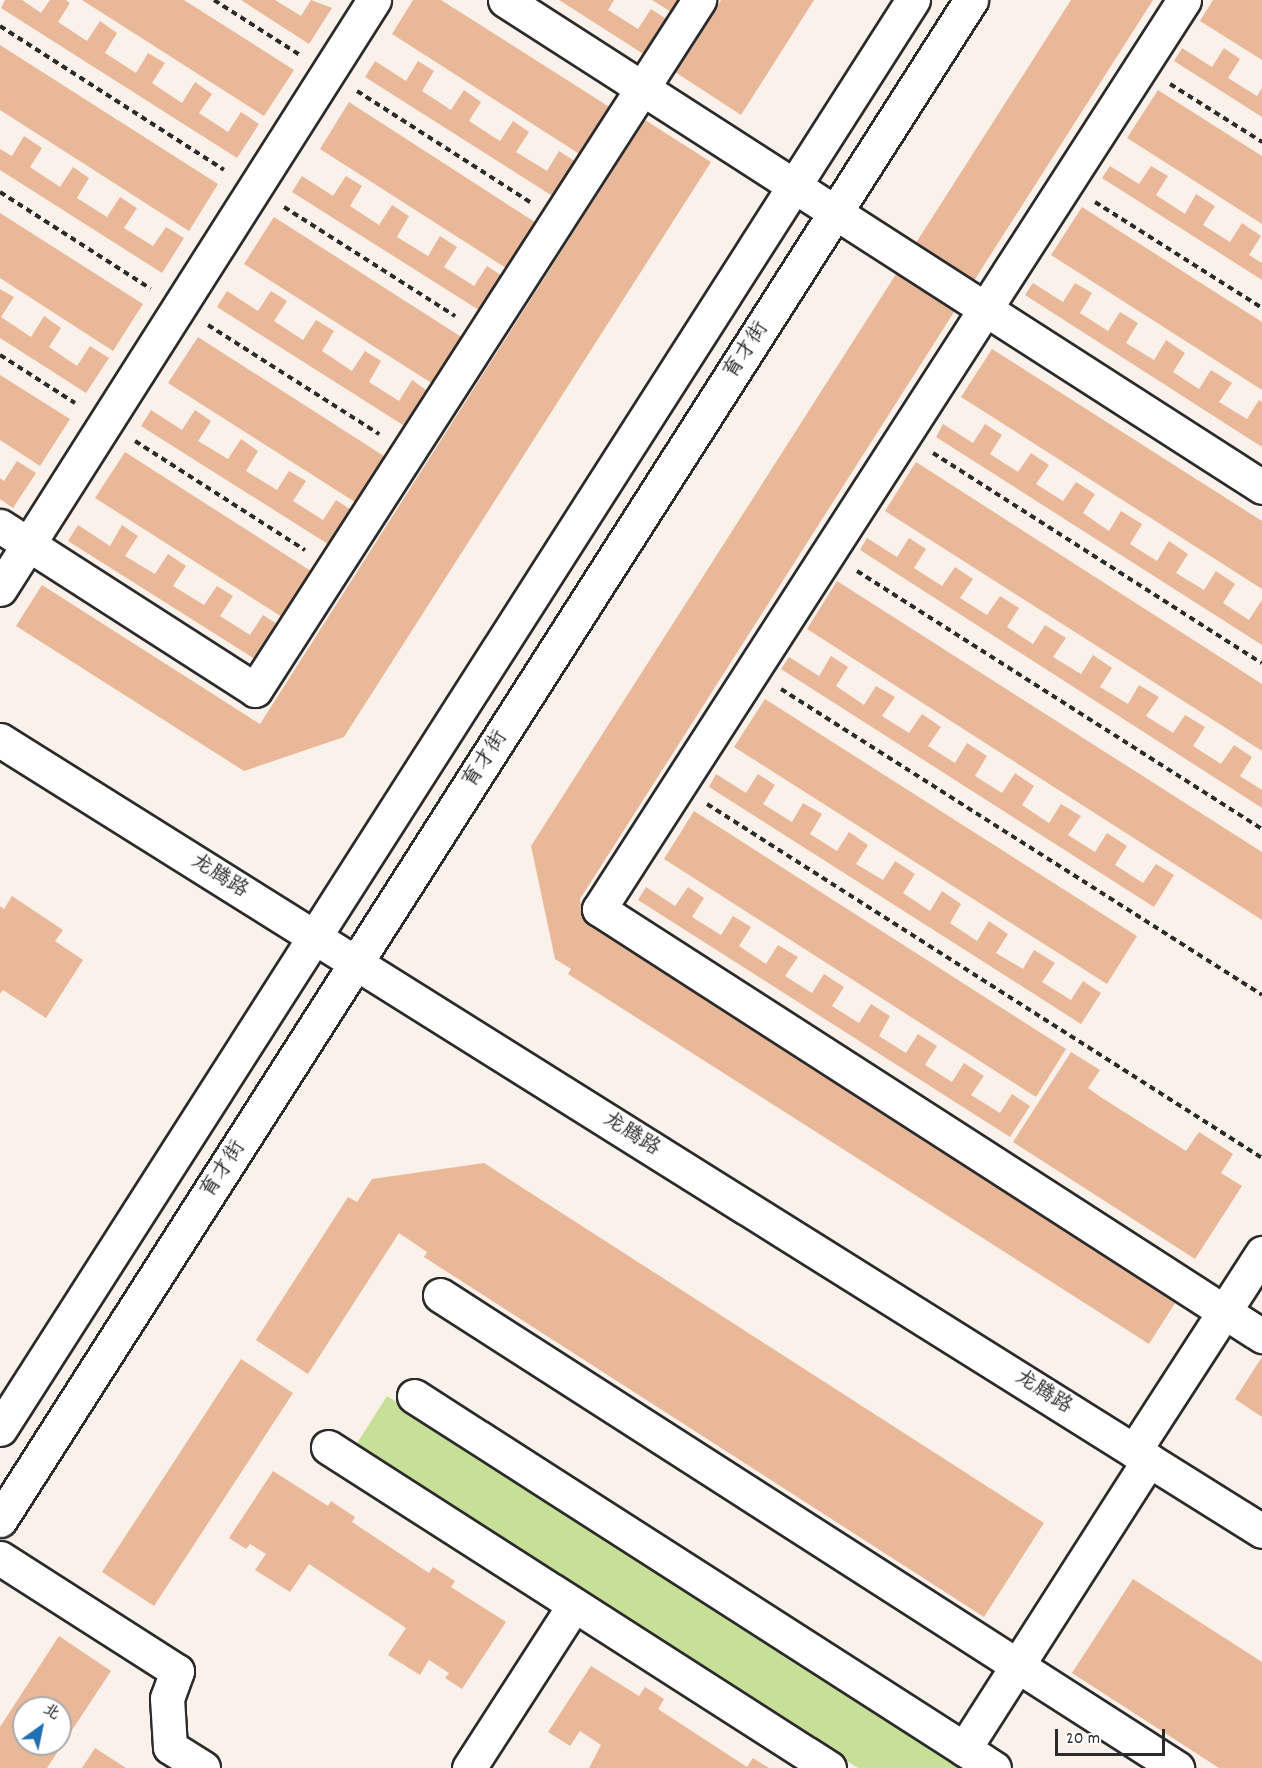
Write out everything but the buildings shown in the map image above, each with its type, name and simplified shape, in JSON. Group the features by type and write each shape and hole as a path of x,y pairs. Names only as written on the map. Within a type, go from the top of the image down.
{"street":[{"path":"0,589 374,0"},
{"path":"505,0 1262,487"},
{"path":"0,526 255,690 699,0"},
{"path":"0,1429 913,0"},
{"name":"育才街","path":"0,1520 971,0"},
{"path":"1184,0 599,909 1262,1336"},
{"name":"龙腾路","path":"0,740 1262,1531"},
{"path":"964,1749 1017,1666 1224,1312 1262,1253"},
{"path":"440,1295 1177,1768"},
{"path":"414,1396 994,1768"},
{"path":"328,1447 829,1768"},
{"path":"0,1558 177,1671 167,1698 170,1747 203,1768"},
{"path":"469,1768 574,1605"}],"path":[{"path":"214,0 558,220"},
{"path":"1142,66 1262,142"},
{"path":"1066,184 1262,308"},
{"path":"0,355 333,568"},
{"path":"904,435 1262,663"},
{"path":"828,553 1262,829"},
{"path":"753,670 1262,995"},
{"path":"679,786 1262,1158"}],"green space":[{"path":"387,1396 972,1768 858,1768 354,1448"}]}
